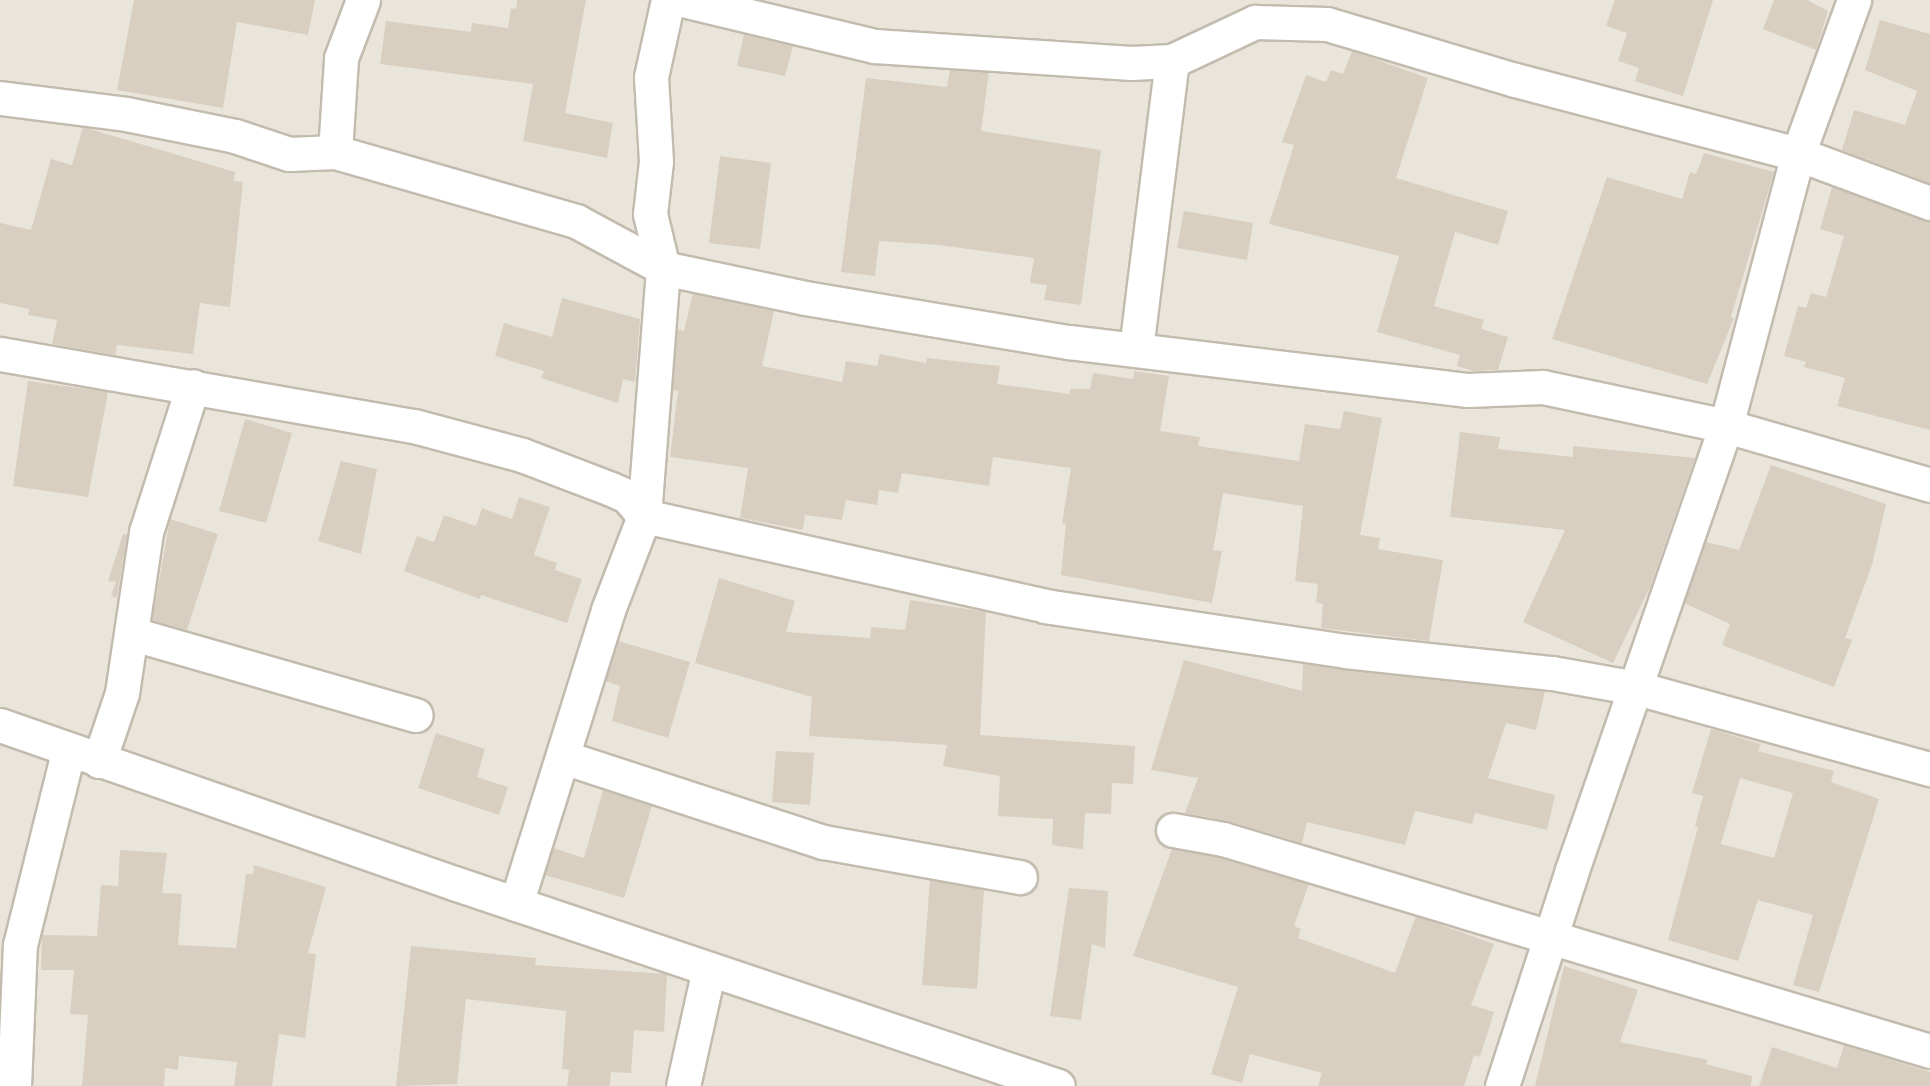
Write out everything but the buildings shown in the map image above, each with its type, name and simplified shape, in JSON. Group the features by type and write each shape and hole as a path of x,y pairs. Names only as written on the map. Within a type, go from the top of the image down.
{"street":[{"path":"335,152 341,58 363,0"},
{"path":"516,904 608,610 644,516 663,268 650,214 656,161 651,76 668,0"},
{"path":"683,0 875,46 1131,63 1172,61 1255,22 1327,24 1515,80 1798,154 1930,203"},
{"path":"1502,1086 1726,426 1798,154 1854,0"},
{"path":"1136,349 1172,61"},
{"path":"0,98 137,116 235,136 290,154 335,152 576,221 663,268 806,298 1069,342 1468,390 1543,387 1726,426 1930,485"},
{"path":"0,354 414,426 522,455 627,496 644,516 1045,606 1345,651 1552,673 1637,687 1930,769"},
{"path":"14,1086 20,945 84,756 122,693 133,634 146,532 193,386"},
{"path":"133,634 416,715"},
{"path":"0,725 516,904 1058,1086"},
{"path":"563,757 823,842 1020,877"},
{"path":"1173,830 1223,840 1550,940 1840,1022 1930,1051"},
{"path":"683,1086 710,969"}],"shaded area":[{"path":"0,0 1930,0 1930,1086 0,1086"}]}
